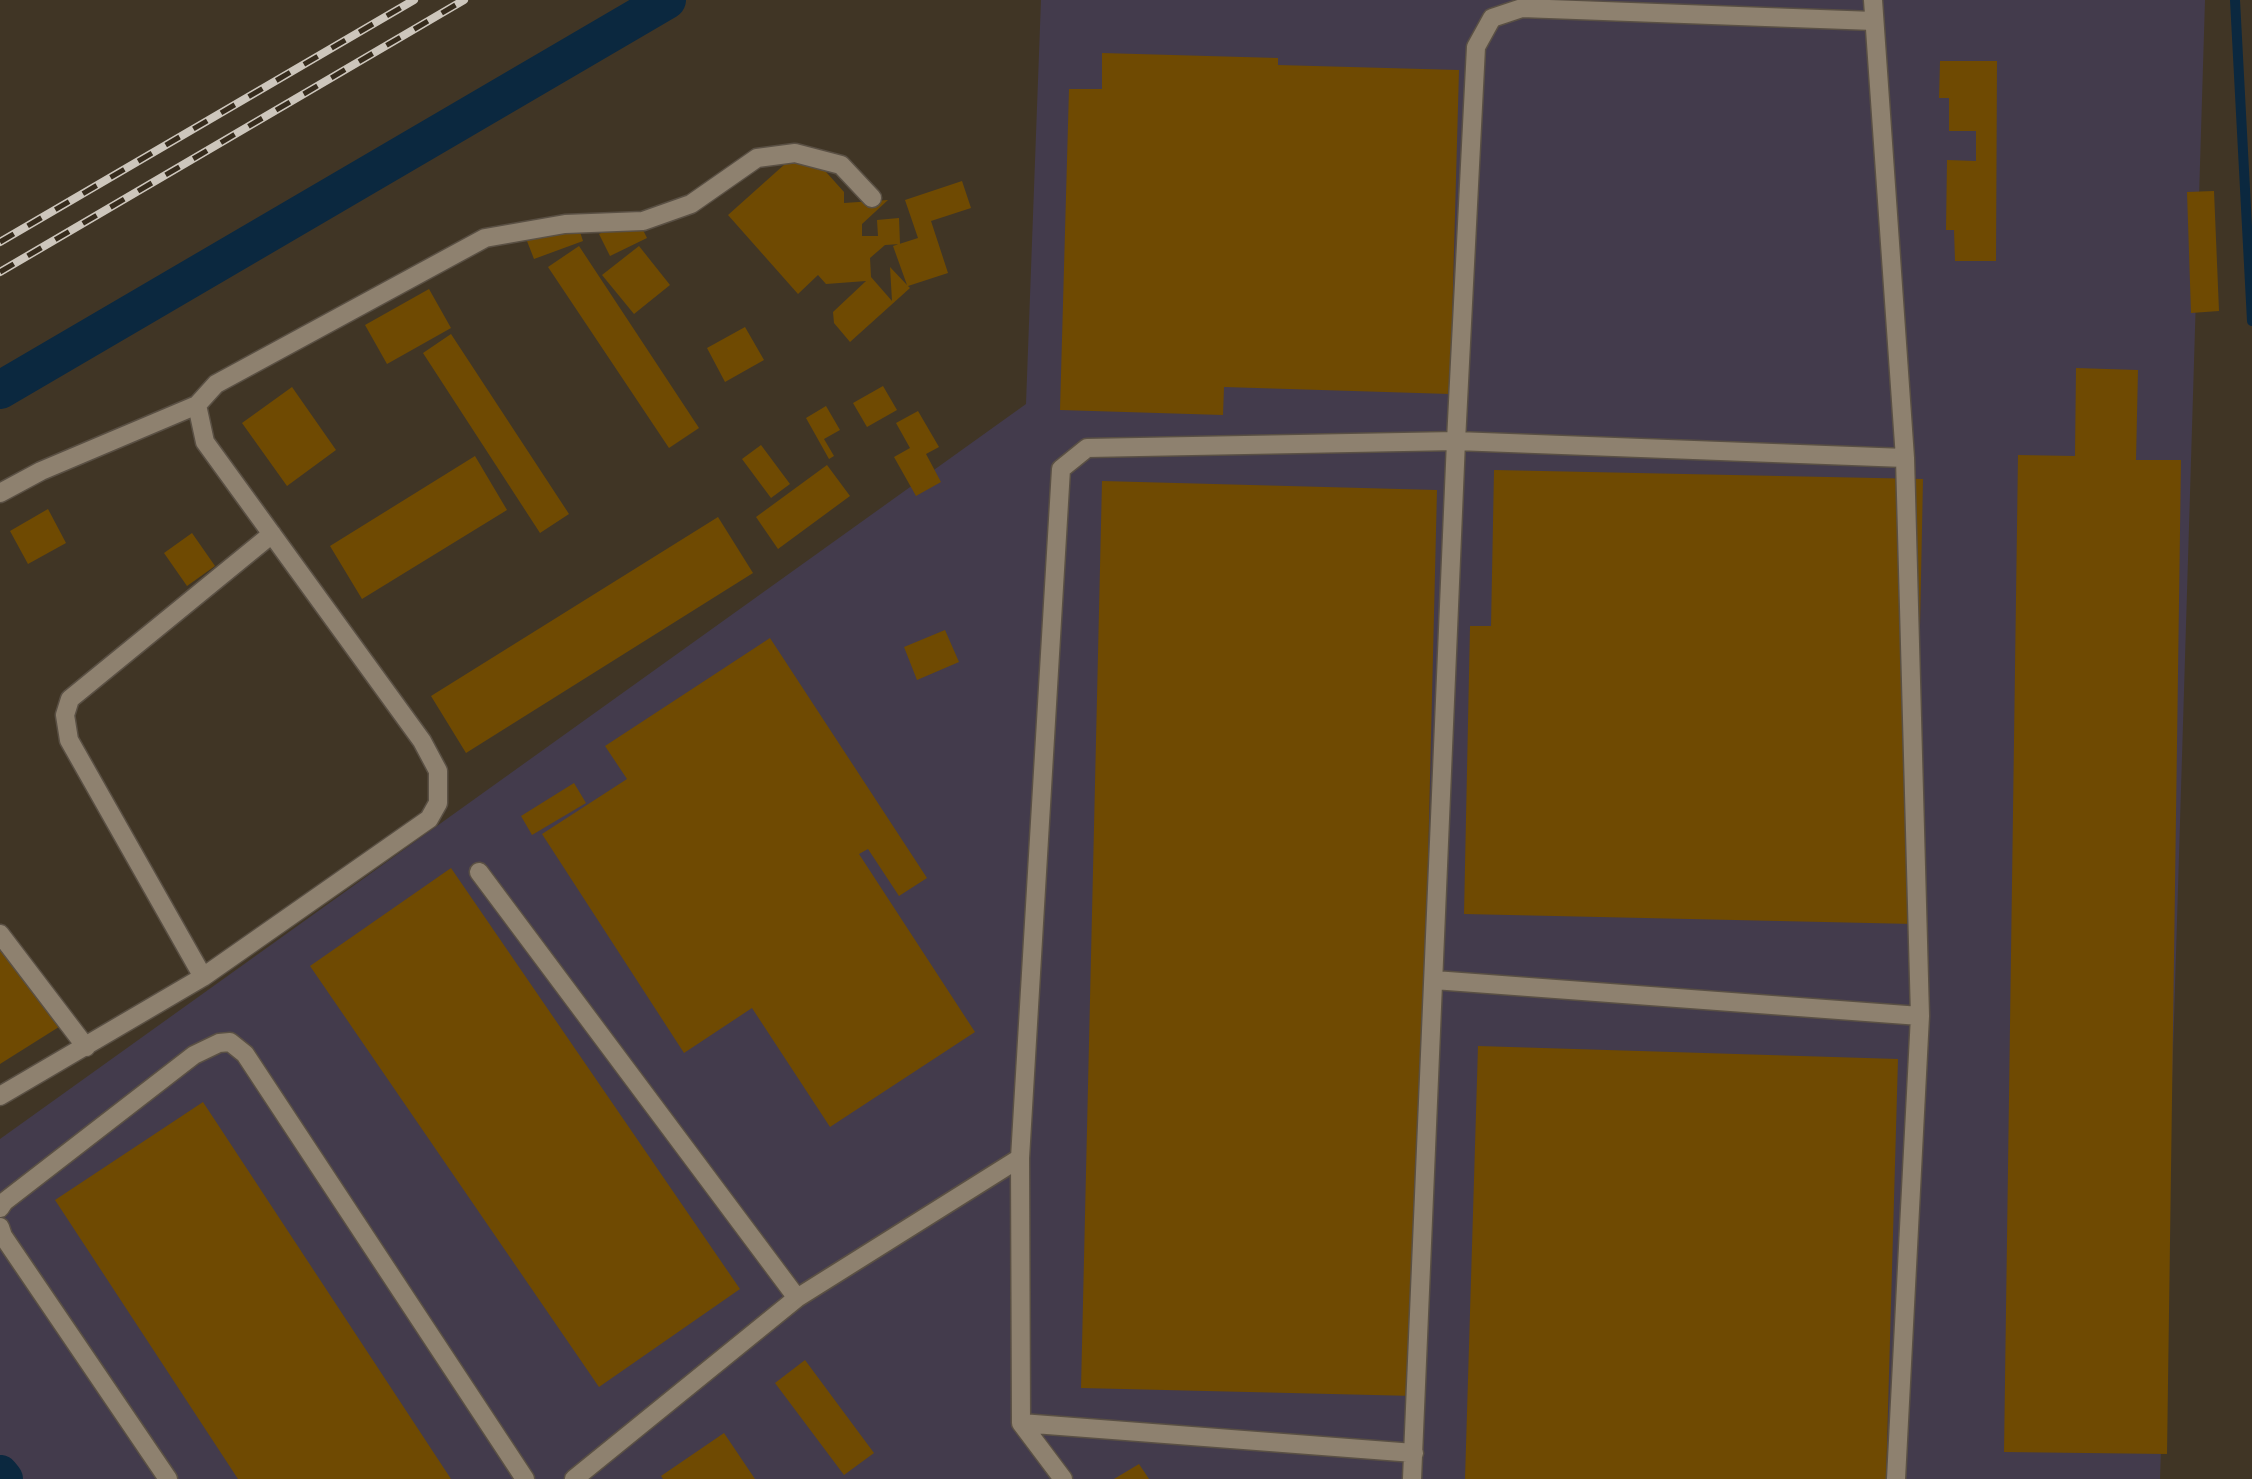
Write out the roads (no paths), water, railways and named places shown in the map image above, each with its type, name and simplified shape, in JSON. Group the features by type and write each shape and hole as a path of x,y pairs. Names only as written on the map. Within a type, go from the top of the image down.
{"lane":[{"path":"1873,0 1905,458 1920,1016 1896,1479"},
{"path":"1412,1479 1456,441 1476,47 1492,18 1522,8 1874,21"},
{"path":"0,493 41,471 197,405 216,384 485,238 565,224 643,221 691,204 757,158 795,153 841,165 872,198"},
{"path":"0,1096 203,977 429,819 438,803 438,771 422,741 205,442 197,405"},
{"path":"1063,1479 1021,1423 1020,1158 1061,469 1087,448 1456,441 1905,458"},
{"path":"203,977 69,740 65,715 70,699 272,534"},
{"path":"479,872 797,1298"},
{"path":"0,934 86,1047"},
{"path":"1434,980 1920,1016"},
{"path":"0,1209 4,1202 194,1055 219,1043 230,1042 245,1055 524,1479"},
{"path":"574,1479 797,1298 1020,1158"},
{"path":"0,1227 3,1236 168,1479"},
{"path":"1021,1423 1414,1453"}],"waterway":[{"path":"0,390 667,0"},
{"path":"2235,0 2252,321"},
{"path":"0,1474 4,1479"}],"railway":[{"path":"0,242 414,0"},
{"path":"0,272 464,0"}]}
